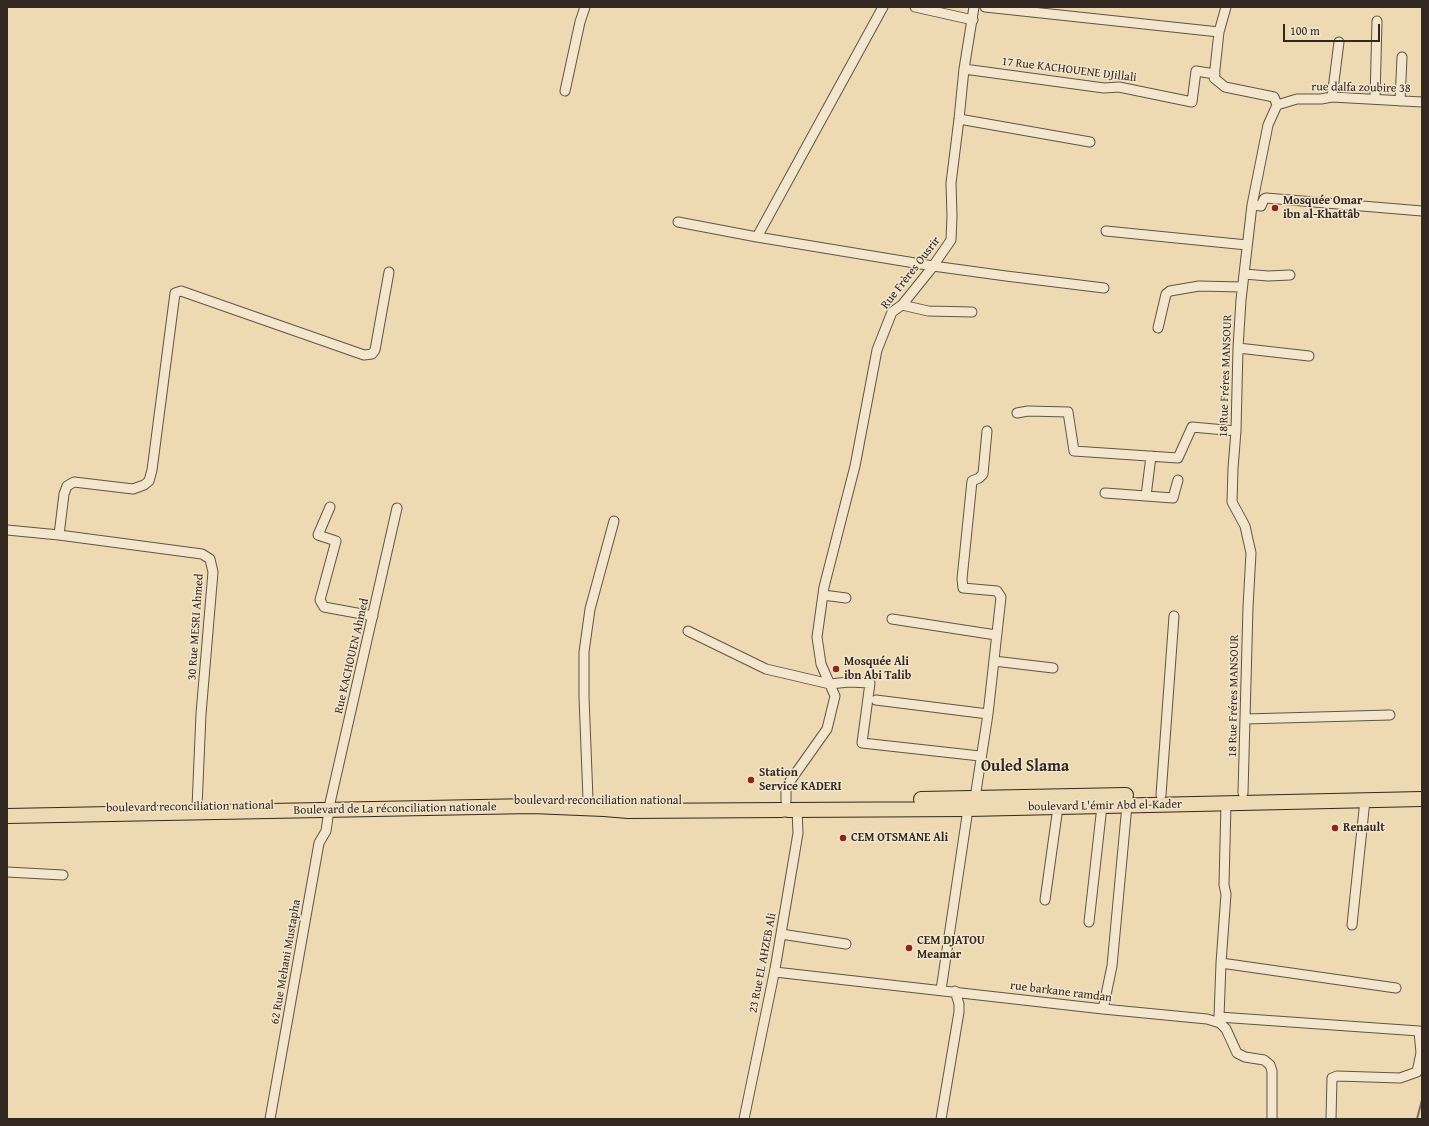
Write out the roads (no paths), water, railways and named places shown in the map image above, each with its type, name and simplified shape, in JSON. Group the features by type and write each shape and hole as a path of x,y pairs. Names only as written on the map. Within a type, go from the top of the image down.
{"highway":[{"path":"787,806 971,804 1161,795 1422,789"},
{"name":"boulevard reconciliation national","path":"7,810 197,807 330,807 588,799 628,802 704,801 787,806"},
{"name":"boulevard L'émir Abd el-Kader","path":"971,804 1058,807 1422,799"},
{"name":"Boulevard de La réconciliation nationale","path":"7,816 330,807 532,806 628,811 787,806"}],"street":[{"path":"565,91 580,22 585,7"},
{"path":"757,237 883,7"},
{"path":"915,7 973,20"},
{"name":"Rue Frères Ousrir","path":"787,806 786,789 788,784 827,729 835,696 820,664 817,637 823,595 855,466 877,350 892,312 902,305 933,266 951,240 951,182 964,69 974,7"},
{"path":"985,7 1219,32"},
{"path":"1226,7 1219,32 1214,78 1225,87 1274,97 1276,105"},
{"path":"1375,99 1377,21"},
{"path":"1332,97 1339,42"},
{"path":"1400,101 1402,57"},
{"name":"17 Rue KACHOUENE DJillali","path":"964,69 1104,88 1119,87 1192,102 1196,71 1215,74"},
{"name":"rue dalfa zoubire 38","path":"1276,105 1297,99 1321,99 1332,97 1422,102"},
{"name":"18 Rue Fréres MANSOUR","path":"1244,793 1251,553 1245,526 1232,502 1236,431 1238,348 1242,288 1252,205 1268,125 1276,105"},
{"path":"959,119 1090,142"},
{"path":"1252,205 1261,206 1266,198 1422,211"},
{"path":"678,222 757,237 933,266 1104,288"},
{"path":"1106,231 1247,245"},
{"path":"59,535 64,494 67,486 74,482 134,489 149,481 152,470 175,293 181,291 364,355 372,354 375,350 390,272"},
{"path":"1244,274 1268,276 1290,275"},
{"path":"1158,328 1166,294 1170,291 1199,286 1242,288"},
{"path":"902,305 928,311 972,312"},
{"path":"1238,348 1310,356"},
{"path":"1017,413 1028,410 1068,412 1074,451 1178,458 1192,427 1236,431"},
{"path":"941,990 971,804 988,714 1001,597 997,591 963,588 962,579 972,482 983,474 987,431"},
{"path":"1146,496 1151,456"},
{"path":"1105,493 1173,498 1178,480"},
{"path":"330,507 318,535 336,541 320,600 324,607 374,616"},
{"name":"Rue KACHOUEN Ahmed","path":"330,807 397,508"},
{"path":"588,799 584,697 584,652 590,609 614,521"},
{"name":"30 Rue MESRI Ahmed","path":"7,530 59,535 202,554 210,559 213,572 201,714 197,807"},
{"path":"823,595 846,598"},
{"path":"1161,795 1174,616"},
{"path":"892,619 996,635"},
{"path":"688,631 766,669 830,684 849,682 870,683 862,743 980,756"},
{"path":"994,661 1053,668"},
{"path":"876,700 988,714"},
{"path":"1245,718 1390,715"},
{"path":"1352,925 1365,800"},
{"path":"1226,803 1224,885 1226,894 1219,1017 1421,1032 1421,1053 1417,1072 1400,1078 1337,1076 1332,1078 1331,1119"},
{"path":"1103,1009 1112,966 1127,805"},
{"name":"23 Rue EL AHZEB Ali","path":"744,1119 774,972 798,833 787,806"},
{"path":"1089,922 1102,806"},
{"name":"62 Rue Mehani Mustapha","path":"270,1119 319,843 326,831 330,807"},
{"path":"1045,900 1058,807"},
{"path":"7,872 63,875"},
{"path":"781,934 846,944"},
{"path":"1221,963 1396,988"},
{"name":"rue barkane ramdan","path":"774,972 954,991 1103,1009 1207,1019 1220,1023 1226,1029 1237,1054 1264,1060 1270,1065 1272,1071 1272,1119"},
{"path":"942,1119 959,1012 959,1004 954,991"}],"waterway":[{"path":"1417,1119 1422,1100"}],"place":[{"name":"Mosquée Omar ibn al-Khattâb","path":"1275,208"},
{"name":"Mosquée Ali ibn Abi Talib","path":"836,669"},
{"name":"Station Service KADERI","path":"751,780"},
{"name":"Renault","path":"1335,828"},
{"name":"CEM OTSMANE Ali","path":"843,838"},
{"name":"CEM DJATOU Meamar","path":"909,948"}],"district":[{"name":"Ouled Slama","path":"1025,767"}]}
